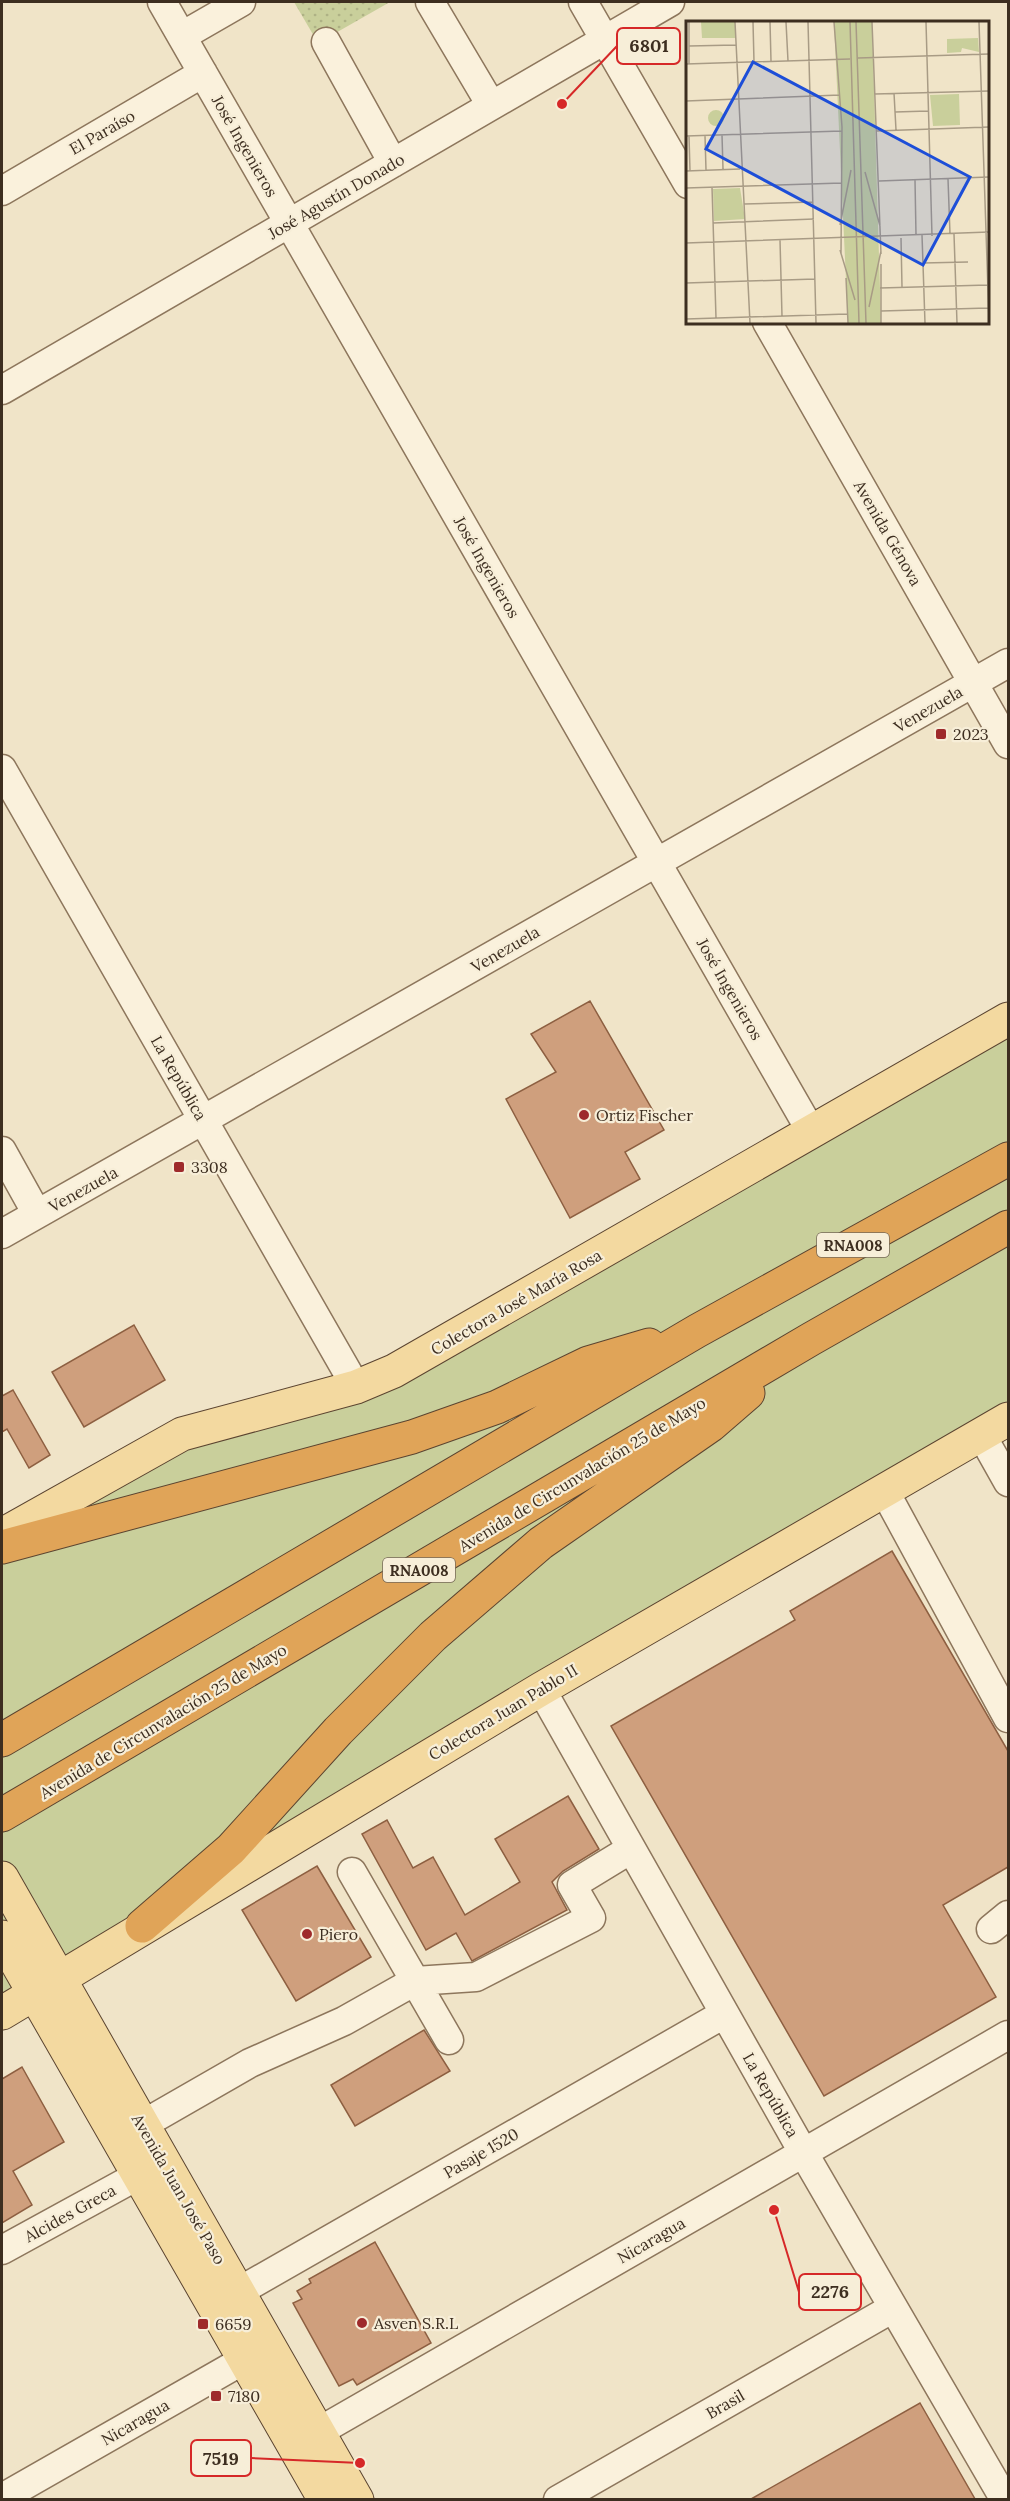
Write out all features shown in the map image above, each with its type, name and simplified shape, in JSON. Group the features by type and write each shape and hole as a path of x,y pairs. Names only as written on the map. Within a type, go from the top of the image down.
{"highway":[{"name":"RNA008","path":"2,1740 697,1331 1008,1158"},
{"name":"Avenida de Circunvalación 25 de Mayo","path":"15,1808 810,1339 1008,1227"},
{"path":"2,1547 412,1437 497,1407 588,1363 697,1331"},
{"path":"142,1926 231,1850 338,1731 433,1636 541,1543 711,1425 810,1339"}],"main road":[{"name":"Colectora José María Rosa","path":"2,1535 182,1434 356,1387 394,1371 1008,1019"},
{"name":"Colectora Juan Pablo II","path":"2,2013 142,1926 541,1689 995,1426"},
{"name":"Avenida Juan José Paso","path":"2,1878 46,1986 139,2175 257,2353 306,2438 357,2499"},
{"name":"Avenida Juan José Paso","path":"2,1936 46,1986 142,2124 238,2292 257,2353"},
{"name":"Avenida Juan José Paso","path":"306,2438 326,2499"}],"street":[{"name":"José Ingenieros","path":"162,2 812,1133"},
{"path":"182,36 241,2"},
{"path":"430,2 491,105"},
{"path":"583,2 686,182"},
{"name":"José Agustín Donado","path":"2,390 670,2"},
{"path":"326,42 393,163"},
{"name":"El Paraíso","path":"2,191 203,73"},
{"name":"Avenida Génova","path":"768,324 1008,744"},
{"name":"Venezuela","path":"2,1234 1008,663"},
{"name":"La República","path":"2,769 356,1387"},
{"path":"2,1151 37,1214"},
{"path":"995,1426 1008,1482"},
{"path":"884,1490 1008,1718"},
{"name":"La República","path":"541,1689 803,2152 1005,2499"},
{"path":"142,2124 250,2063 344,2021 415,1981 476,1977 591,1918 572,1885 631,1849"},
{"path":"352,1872 449,2040"},
{"name":"Pasaje 1520","path":"238,2292 724,2014"},
{"name":"Nicaragua","path":"306,2438 1008,2035"},
{"name":"Alcides Greca","path":"2,2250 139,2175"},
{"name":"Brasil","path":"558,2499 893,2308"},
{"name":"Nicaragua","path":"15,2495 257,2353"}],"green space":[{"path":"294,2 390,2 318,43"},
{"path":"1008,1019 1008,1419 2,2013 2,1535 182,1434 356,1387"}],"building":[{"name":"Ortiz Fischer","path":"590,1001 664,1130 625,1152 640,1179 570,1218 506,1099 556,1072 531,1034"},
{"path":"134,1325 165,1380 84,1427 52,1372"},
{"path":"13,1390 50,1455 29,1468 7,1429 2,1432 2,1396"},
{"path":"892,1551 1008,1751 1008,1867 943,1905 996,1997 824,2096 611,1726 795,1620 790,1611"},
{"path":"568,1796 599,1849 563,1871 552,1882 567,1910 472,1961 456,1933 426,1950 362,1834 387,1820 413,1868 433,1857 465,1915 520,1882 495,1839"},
{"name":"Piero","path":"317,1866 371,1957 296,2001 242,1910"},
{"path":"424,2030 450,2071 355,2126 331,2085"},
{"path":"22,2067 64,2142 13,2171 32,2205 2,2223 2,2079"},
{"name":"Asven S.R.L","path":"375,2242 431,2343 357,2385 353,2379 339,2386 293,2303 302,2299 297,2291 311,2283 309,2279"},
{"path":"920,2403 975,2499 751,2499"}],"place":[{"name":"6801","path":"562,104"},
{"name":"2023","path":"941,734"},
{"name":"Ortiz Fischer","path":"584,1115"},
{"name":"3308","path":"179,1167"},
{"name":"Piero","path":"307,1934"},
{"name":"2276","path":"774,2210"},
{"name":"Asven S.R.L","path":"362,2323"},
{"name":"6659","path":"203,2324"},
{"name":"7180","path":"216,2396"},
{"name":"7519","path":"360,2463"}]}
